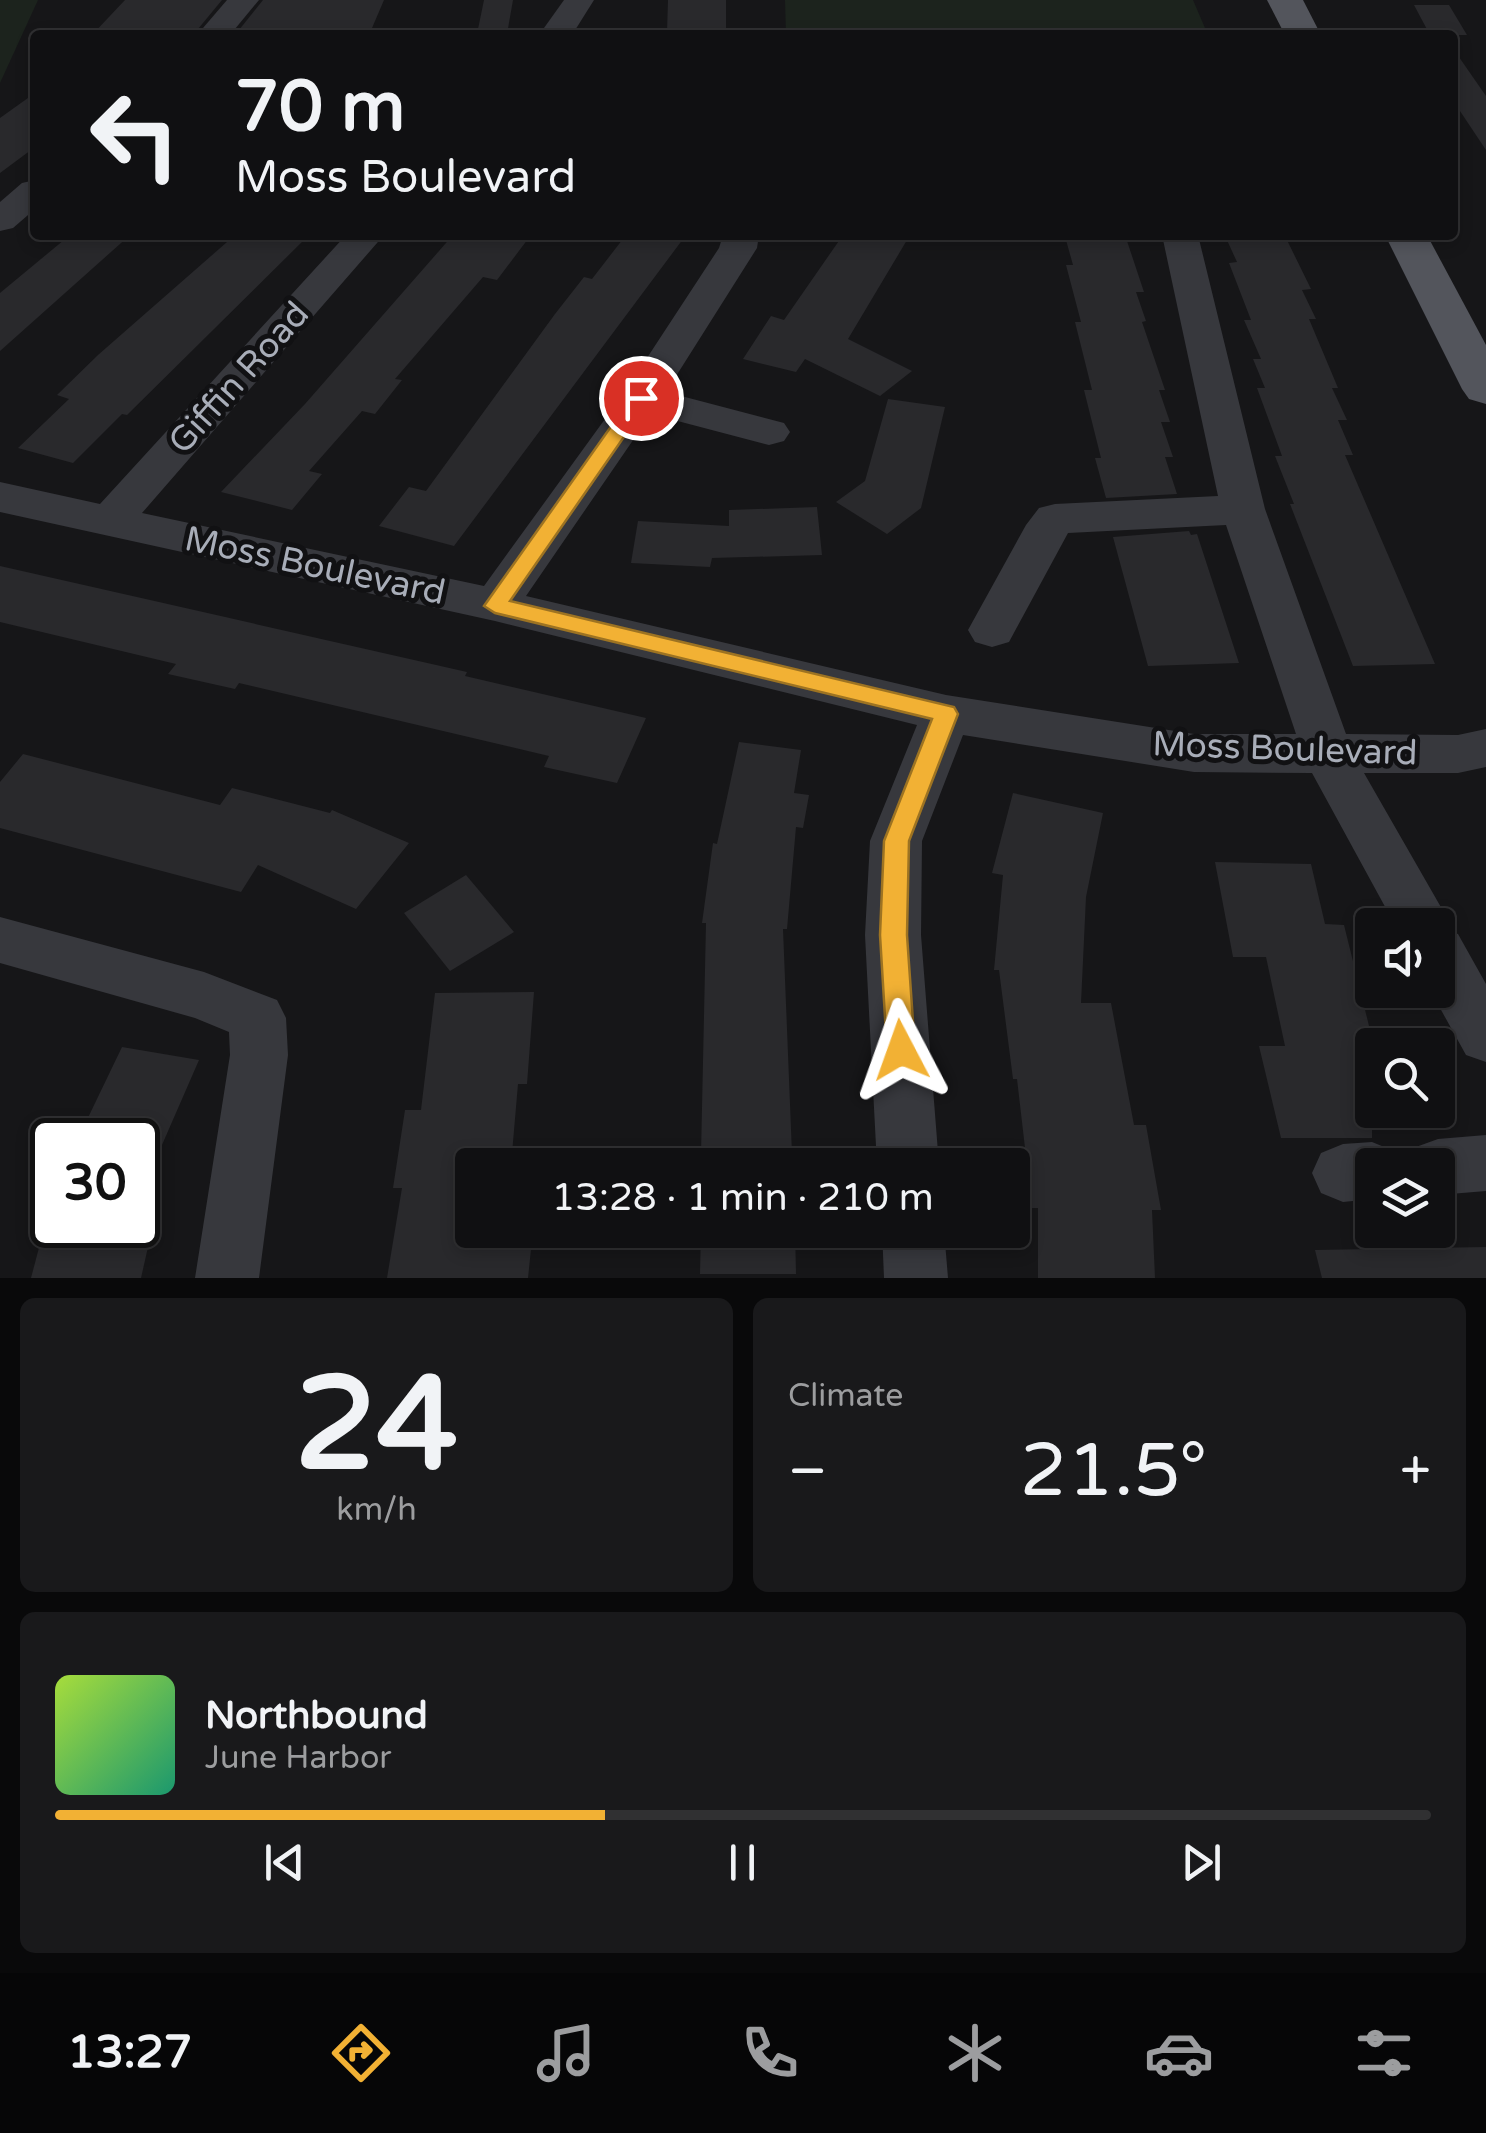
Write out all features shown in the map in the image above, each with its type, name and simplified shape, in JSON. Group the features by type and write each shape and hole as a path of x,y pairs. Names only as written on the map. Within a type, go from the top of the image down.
{"main road":[{"path":"1285,0 1301,30"},
{"path":"1409,240 1486,389"}],"street":[{"path":"217,30 244,0"},
{"path":"560,30 579,0"},
{"path":"0,220 30,195"},
{"name":"Giffin Road","path":"111,520 362,240"},
{"path":"495,606 641,398 740,240"},
{"path":"1181,240 1243,509 1328,755 1414,908"},
{"path":"641,398 769,432"},
{"name":"Moss Boulevard","path":"0,497 495,606 946,714 1194,753 1477,755"},
{"path":"992,630 1055,519 1243,509"},
{"path":"907,1148 894,935 896,841 946,714"},
{"path":"0,940 204,996 256,1018 259,1055 227,1278"},
{"path":"1455,981 1486,1037"},
{"path":"1455,1165 1486,1163"},
{"path":"914,1248 916,1278"}],"shaded area":[{"path":"0,0 38,0 0,83"},
{"path":"785,0 1193,0 1206,30 786,30"}],"building":[{"path":"125,0 222,0 197,30 97,30"},
{"path":"263,0 384,0 371,30 239,30"},
{"path":"484,0 513,0 508,30 478,30"},
{"path":"668,0 726,0 726,30 667,30"},
{"path":"1414,5 1449,5 1467,35 1458,35 1458,30 1427,30"},
{"path":"1458,56 1486,96 1486,150 1458,108"},
{"path":"30,97 30,151 0,173 0,118"},
{"path":"64,240 124,240 0,351 0,293"},
{"path":"229,240 304,240 73,463 18,448 69,399 57,395"},
{"path":"449,240 527,240 497,280 483,277 395,379 402,380 375,414 362,411 309,471 322,474 292,510 221,492 305,404"},
{"path":"622,240 682,240 454,546 379,526 409,487 426,491 555,314 584,277 592,279"},
{"path":"840,240 907,240 848,339 912,371 880,396 805,359 796,372 743,359 771,316 784,320"},
{"path":"1066,240 1127,240 1144,292 1136,292 1146,321 1142,322 1165,390 1159,390 1170,422 1161,422 1173,457 1165,457 1177,494 1106,498 1095,458 1101,458 1084,390 1092,390 1075,322 1081,322 1066,265 1073,265"},
{"path":"1227,240 1287,240 1311,289 1302,290 1316,319 1309,319 1347,420 1338,420 1353,455 1345,455 1435,664 1353,666 1275,456 1282,456 1257,388 1265,388 1253,359 1261,359 1244,320 1251,320 1229,263 1237,262"},
{"path":"888,399 945,407 921,508 887,534 836,502 865,481"},
{"path":"817,507 822,555 712,558 710,567 631,563 638,521 729,526 729,510"},
{"path":"1189,531 1191,535 1197,534 1239,663 1148,666 1113,537"},
{"path":"0,566 467,672 465,676 646,718 617,783 544,767 549,756 239,683 235,689 168,674 176,664 0,622"},
{"path":"739,742 801,750 794,793 809,795 803,828 796,827 787,929 783,929 792,1148 701,1148 706,923 702,923 713,843 717,844"},
{"path":"23,754 220,805 232,788 330,813 332,810 409,843 356,909 258,865 241,892 0,828 0,782"},
{"path":"1013,793 1103,813 1086,897 1081,1003 1111,1003 1134,1125 1146,1125 1161,1210 1152,1210 1155,1278 1038,1278 1038,1208 1032,1208 1030,1148 1025,1148 1017,1079 1013,1079 999,970 994,970 1003,875 992,873"},
{"path":"1215,862 1311,864 1325,924 1344,925 1355,969 1355,1008 1365,1008 1370,1028 1355,1028 1355,1128 1372,1128 1372,1138 1281,1138 1259,1046 1285,1046 1266,957 1233,957"},
{"path":"466,875 514,932 450,971 404,913"},
{"path":"534,992 527,1084 518,1084 512,1148 455,1148 455,1248 531,1248 528,1278 387,1278 402,1188 393,1188 405,1110 421,1110 435,993"},
{"path":"122,1047 199,1060 160,1150 160,1118 88,1118"},
{"path":"1486,1247 1486,1278 1322,1278 1315,1250 1455,1248"},
{"path":"39,1248 148,1248 141,1278 31,1278"},
{"path":"701,1248 795,1248 796,1274 700,1274"}],"route":[{"path":"641,398 495,606 946,714 896,841 894,935 901,1050"}]}
